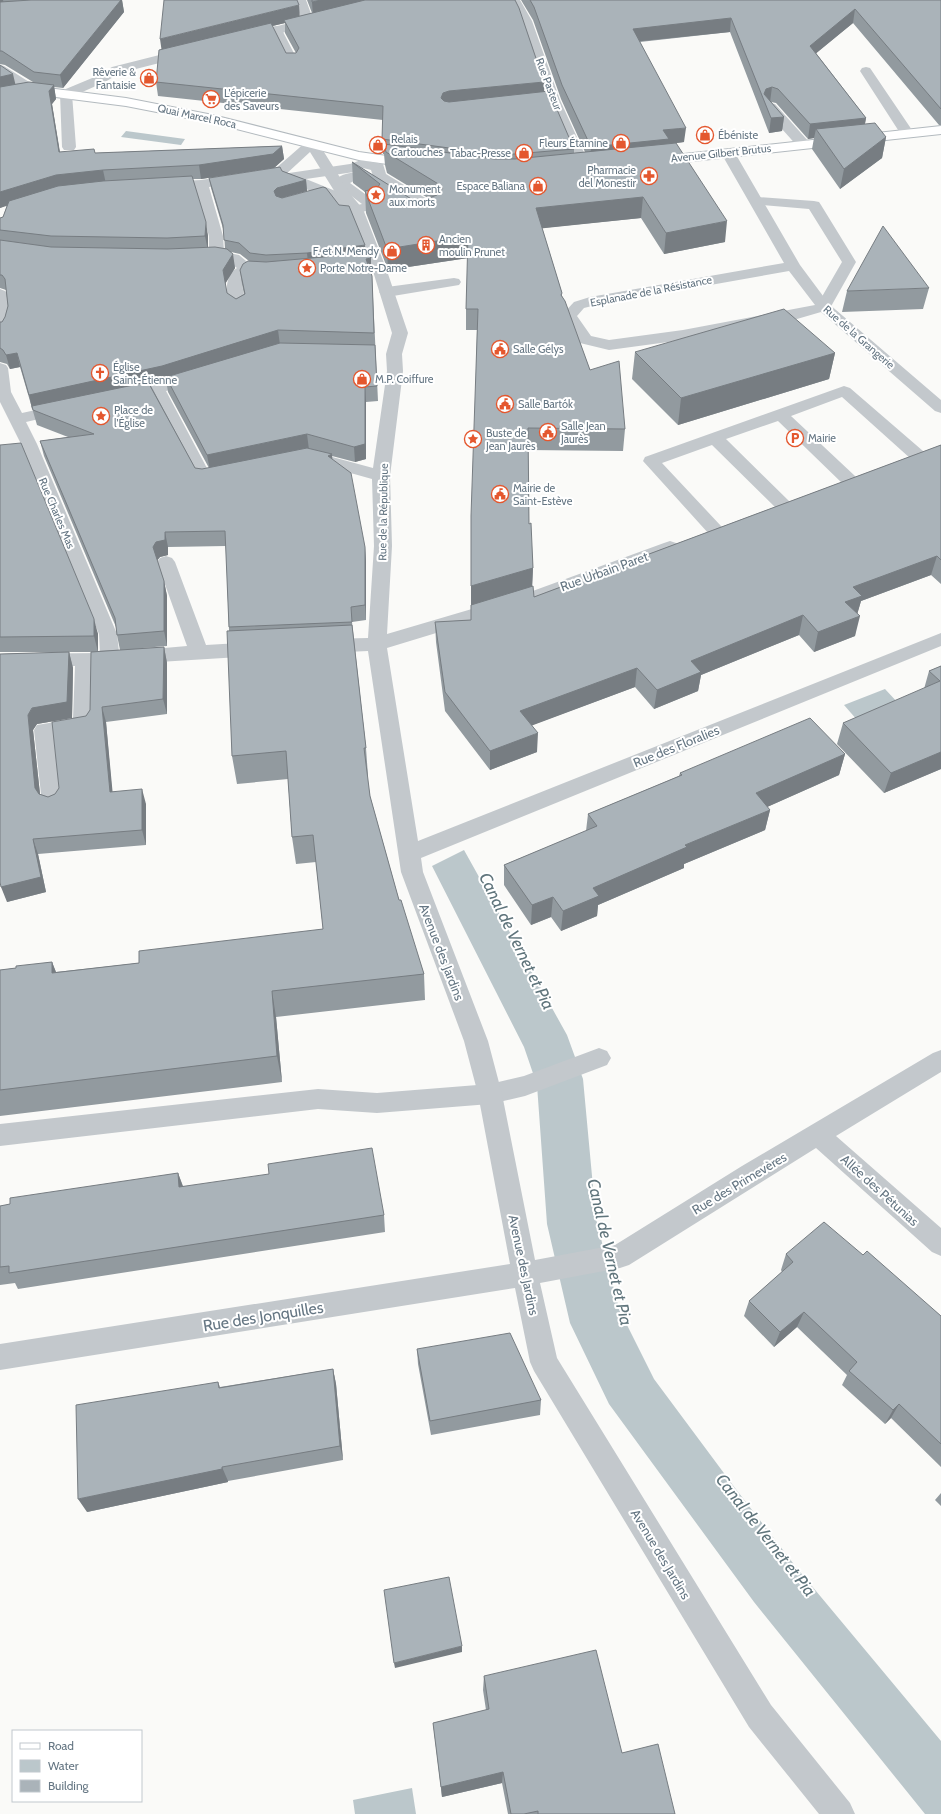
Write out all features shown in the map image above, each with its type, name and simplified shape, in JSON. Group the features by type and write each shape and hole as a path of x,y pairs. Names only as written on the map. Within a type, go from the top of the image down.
{"main road":[{"name":"Quai Marcel Roca","path":"0,96 32,90 126,102 213,119 359,156 431,166"},
{"name":"Avenue Gilbert Brutus","path":"646,162 941,130"},
{"path":"568,170 599,167"}],"street":[{"path":"300,0 308,22"},
{"name":"Rue Pasteur","path":"514,0 526,21 554,100 584,168"},
{"path":"238,40 323,18"},
{"path":"276,30 293,63"},
{"path":"69,147 66,94 101,79 116,70 200,49"},
{"path":"0,69 32,90"},
{"path":"866,71 907,133"},
{"path":"539,102 554,100"},
{"path":"770,107 804,144"},
{"path":"153,186 201,184 279,173 312,144 328,171 356,209 387,292 454,282"},
{"name":"Rue de la Grangerie","path":"728,153 757,200 792,266 824,308 941,408"},
{"path":"361,164 378,167 379,176 435,210 419,217 355,176 340,182 373,205 346,212 333,195 323,192 289,177 354,168 361,164"},
{"path":"201,184 216,236 217,256"},
{"path":"303,198 340,188"},
{"path":"757,200 814,205 849,262 824,308"},
{"path":"185,257 217,256 234,258 247,269"},
{"path":"360,263 377,265"},
{"name":"Esplanade de la Résistance","path":"792,266 590,302 580,305 569,316 586,340 609,345 683,335 824,308"},
{"path":"238,307 233,284 238,274 247,269 274,270"},
{"name":"Rue de la République","path":"377,644 384,546 381,476 395,371 387,354 400,333 387,292"},
{"path":"0,294 2,322 0,332"},
{"name":"Rue Charles Mas","path":"0,368 3,392 17,419 22,445 108,634 110,659"},
{"path":"110,399 163,388 208,374"},
{"path":"163,388 204,478 242,470"},
{"path":"763,512 791,502 715,438 844,391 909,458 935,449"},
{"path":"17,419 79,406"},
{"path":"780,414 849,480"},
{"name":"Rue Urbain Paret","path":"307,647 377,644 537,596 708,533 651,461 715,438"},
{"path":"294,459 309,456 381,476"},
{"path":"166,562 200,652"},
{"name":"Rue des Floralies","path":"410,854 941,639"},
{"name":"Avenue des Jardins","path":"377,644 412,872 476,1041 534,1273 544,1362 760,1716 839,1814"},
{"path":"0,661 110,659 276,648"},
{"path":"52,803 44,730 83,725 85,660"},
{"path":"0,1135 318,1099 377,1103 490,1094 525,1086 599,1058"},
{"name":"Rue des Primevères","path":"534,1273 620,1256 751,1174 941,1060"},
{"name":"Allée des Pétunias","path":"818,1135 941,1244"},
{"name":"Rue des Jonquilles","path":"0,1357 534,1273"}],"water":[{"path":"126,131 185,139 181,145 121,137"},
{"path":"885,689 899,704 858,721 844,705"},
{"name":"Canal de Vernet et Pia","path":"464,850 567,1035 583,1079 596,1219 619,1309 654,1379 735,1488 796,1567 941,1741 941,1814 925,1814 754,1602 609,1404 570,1323 547,1224 537,1085 524,1047 432,866"},
{"path":"412,1788 416,1814 355,1814 353,1800"}],"building":[{"path":"31,0 121,0 60,75 34,72 0,51 0,2"},
{"path":"164,0 297,0 299,5 160,39"},
{"path":"365,0 515,0 544,82 449,91 443,93 441,98 444,101 449,102 549,91 574,149 515,154 494,154 382,139 383,106 156,82 159,50 271,23 286,53 296,53 299,48 284,20"},
{"path":"530,0 941,0 941,109 855,9 810,46 866,118 810,124 778,89 772,87 766,89 764,94 784,117 771,118 731,18 633,29 686,128 663,130 669,139 591,147 562,85 534,7"},
{"path":"0,65 13,74 0,77"},
{"path":"29,82 54,85 49,91 59,152 94,149 95,153 282,146 273,154 199,165 103,170 56,175 0,192 0,87"},
{"path":"875,123 886,137 844,169 816,129"},
{"path":"676,143 727,221 666,233 643,197 536,208 562,293 561,295 565,301 590,370 619,361 625,429 528,428 529,524 531,523 533,568 471,586 471,516 478,309 466,309 468,236 387,249 365,191 377,188 380,184 352,162 413,200 421,201 437,195 443,188 386,152 384,144 494,159 515,159"},
{"path":"280,167 282,171 306,180 277,188 274,191 276,196 282,198 323,187 326,188 339,205 349,206 365,245 307,253 266,255 250,253 239,243 224,240 223,225 209,178"},
{"path":"192,176 206,222 205,236 167,238 51,236 0,230 0,218 3,217 9,201 58,186 103,181"},
{"path":"883,226 929,288 847,291"},
{"path":"0,240 51,247 167,249 215,247 227,249 233,254 223,270 227,293 236,299 245,294 240,270 243,264 248,261 266,262 369,253 371,258 366,259 372,276 374,333 278,330 162,366 29,395 17,353 6,355 0,348 0,322 2,322 5,317 8,306 5,279 2,275 0,275"},
{"path":"784,309 835,353 681,398 635,352"},
{"path":"280,343 375,345 377,386 365,387 365,444 354,447 307,434 207,455 166,377"},
{"path":"148,382 195,468 202,469 307,448 332,454 328,456 351,473 365,547 365,605 351,607 352,622 229,627 225,531 165,532 165,540 156,542 153,547 164,581 164,631 117,635 115,618 40,441 94,434 33,410 32,406"},
{"path":"21,443 94,619 94,636 0,637 0,445"},
{"path":"941,445 941,560 937,556 853,587 862,596 845,602 860,616 818,632 803,615 691,661 701,672 657,690 637,668 520,711 538,733 490,751 445,692 435,622 471,620 471,605 533,586 534,597"},
{"path":"352,625 370,796 399,900 401,900 424,974 272,991 277,1056 0,1090 0,970 16,968 16,966 52,962 52,973 139,963 139,951 323,929 313,835 292,837 286,751 232,756 227,631"},
{"path":"164,647 163,699 102,707 110,792 142,789 142,830 33,839 41,877 1,887 0,654 69,652 67,702 32,708 28,715 35,788 39,794 48,797 55,794 59,788 52,722 86,716 90,710 91,652"},
{"path":"941,666 941,752 891,773 843,723 940,681 929,671"},
{"path":"810,718 845,754 756,793 770,810 685,845 687,847 593,888 599,896 563,911 553,897 532,905 504,865 597,826 588,814 682,775 680,773"},
{"path":"372,1148 384,1215 9,1273 9,1266 0,1267 0,1206 10,1204 10,1198 178,1173 179,1187 269,1174 268,1164"},
{"path":"824,1222 863,1255 867,1251 941,1316 941,1444 899,1404 893,1410 849,1371 857,1362 804,1312 780,1332 749,1301 793,1262 786,1254"},
{"path":"510,1333 541,1400 430,1421 417,1349"},
{"path":"333,1369 340,1446 222,1467 222,1469 78,1499 76,1405 218,1382 219,1388"},
{"path":"449,1577 462,1646 394,1663 384,1590"},
{"path":"596,1650 622,1753 658,1744 675,1814 538,1814 538,1811 524,1814 511,1814 503,1772 441,1787 433,1723 489,1709 484,1676"}],"place":[{"name":"Rêverie & Fantaisie","path":"149,78"},
{"name":"L'épicerie des Saveurs","path":"211,99"},
{"name":"Ébéniste","path":"705,135"},
{"name":"Fleurs Étamine","path":"621,143"},
{"name":"Relais Cartouches","path":"378,145"},
{"name":"Tabac-Presse","path":"524,153"},
{"name":"Pharmacie del Monestir","path":"649,176"},
{"name":"Espace Baliana","path":"538,186"},
{"name":"Monument aux morts","path":"376,195"},
{"name":"Ancien moulin Prunet","path":"426,245"},
{"name":"F. et N. Mendy","path":"392,251"},
{"name":"Porte Notre-Dame","path":"307,268"},
{"name":"Salle Gélys","path":"500,349"},
{"name":"Église Saint-Étienne","path":"100,373"},
{"name":"M.P. Coiffure","path":"362,379"},
{"name":"Salle Bartók","path":"505,404"},
{"name":"Place de l'Église","path":"101,416"},
{"name":"Salle Jean Jaurès","path":"548,432"},
{"name":"Mairie","path":"795,438"},
{"name":"Buste de Jean Jaurès","path":"473,439"},
{"name":"Mairie de Saint-Estève","path":"500,494"}]}
